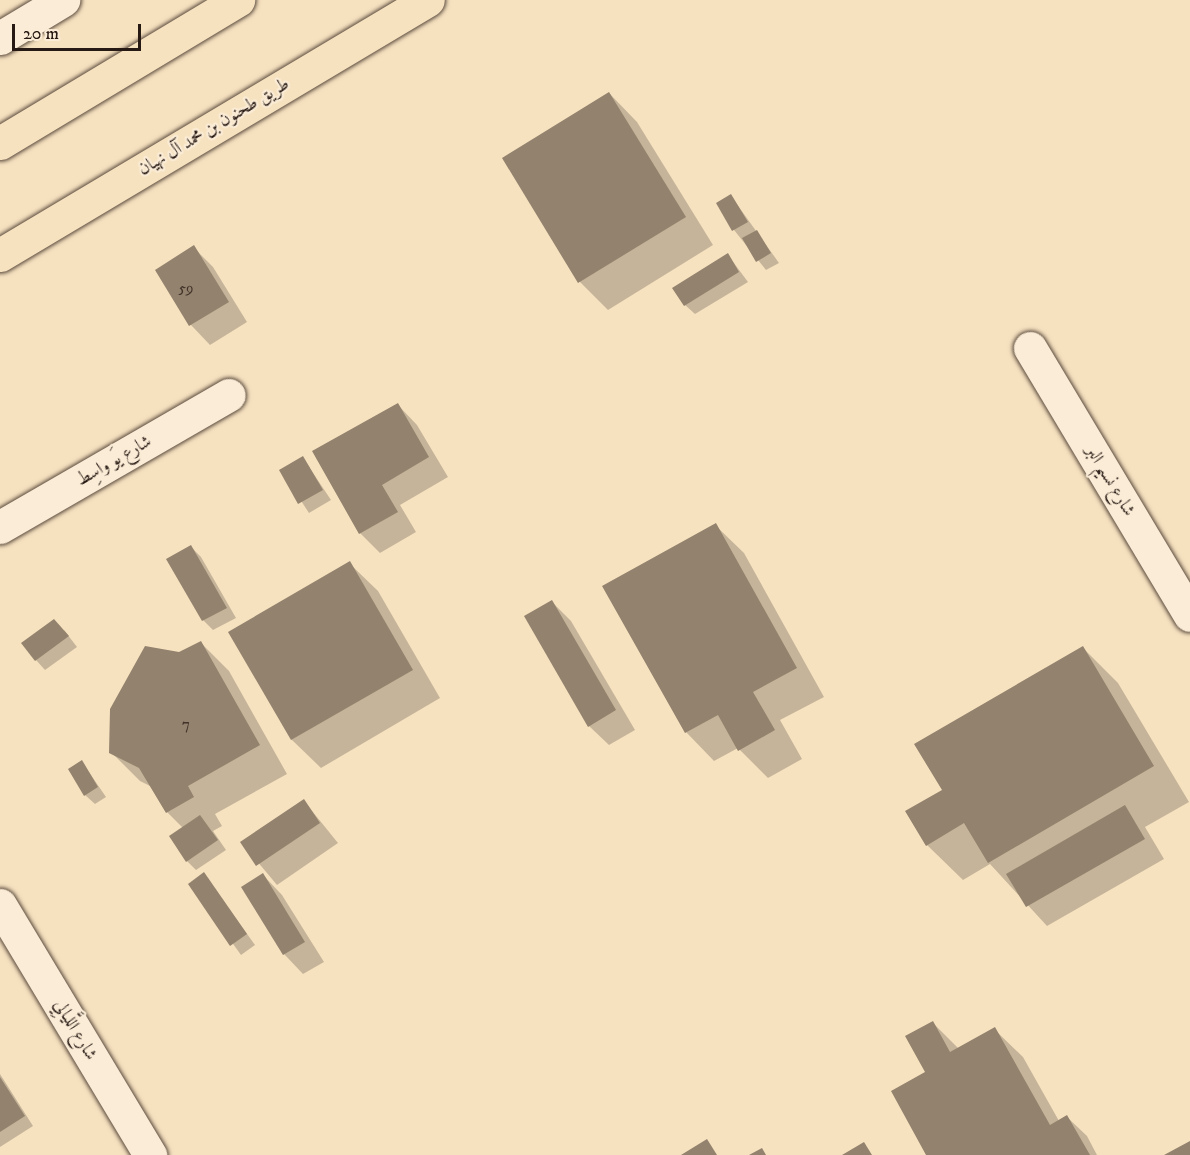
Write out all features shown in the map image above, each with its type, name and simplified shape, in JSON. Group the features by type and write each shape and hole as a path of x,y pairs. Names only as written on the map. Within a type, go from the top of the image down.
{"main road":[{"path":"0,142 238,0"},
{"name":"طريق طحنون بن محمد آل نهيان","path":"0,255 428,0"}],"street":[{"path":"0,38 63,0"},
{"name":"شارع نسيم البر","path":"1030,348 1190,615"},
{"name":"شارع يَو واسِط","path":"0,527 229,395"},
{"name":"شارع اللَّيالِي","path":"0,905 150,1155"}],"building":[{"path":"609,92 686,217 578,283 502,158"},
{"path":"731,194 748,222 732,231 716,203"},
{"path":"757,230 771,253 756,262 742,238"},
{"path":"194,245 229,302 189,326 155,270"},
{"path":"728,253 739,272 684,306 672,288"},
{"path":"398,403 429,457 382,485 398,512 359,534 312,451"},
{"path":"303,456 323,490 298,504 279,470"},
{"path":"716,523 797,668 753,692 775,730 738,751 718,715 685,733 602,586"},
{"path":"191,545 227,608 202,621 166,559"},
{"path":"350,561 413,670 291,740 228,632"},
{"path":"552,600 616,710 588,727 524,616"},
{"path":"54,619 69,636 35,661 21,643"},
{"path":"201,641 260,745 188,786 194,797 166,813 139,768 109,753 110,709 145,646 179,652"},
{"path":"1083,646 1154,766 988,863 964,823 926,846 905,811 942,790 914,744"},
{"path":"82,760 98,787 84,796 68,769"},
{"path":"304,799 320,823 256,866 240,842"},
{"path":"1125,805 1145,839 1026,907 1006,874"},
{"path":"200,815 218,840 186,862 169,836"},
{"path":"204,872 247,934 230,946 188,884"},
{"path":"263,873 305,942 283,955 241,887"},
{"path":"933,1021 950,1052 995,1027 1050,1125 1067,1115 1090,1155 926,1155 891,1091 925,1072 905,1036"},
{"path":"0,1077 25,1116 0,1132"},
{"path":"707,1139 717,1155 681,1155"},
{"path":"1190,1141 1190,1155 1164,1155"},
{"path":"864,1142 872,1155 842,1155"},
{"path":"762,1148 766,1155 749,1155"}]}
